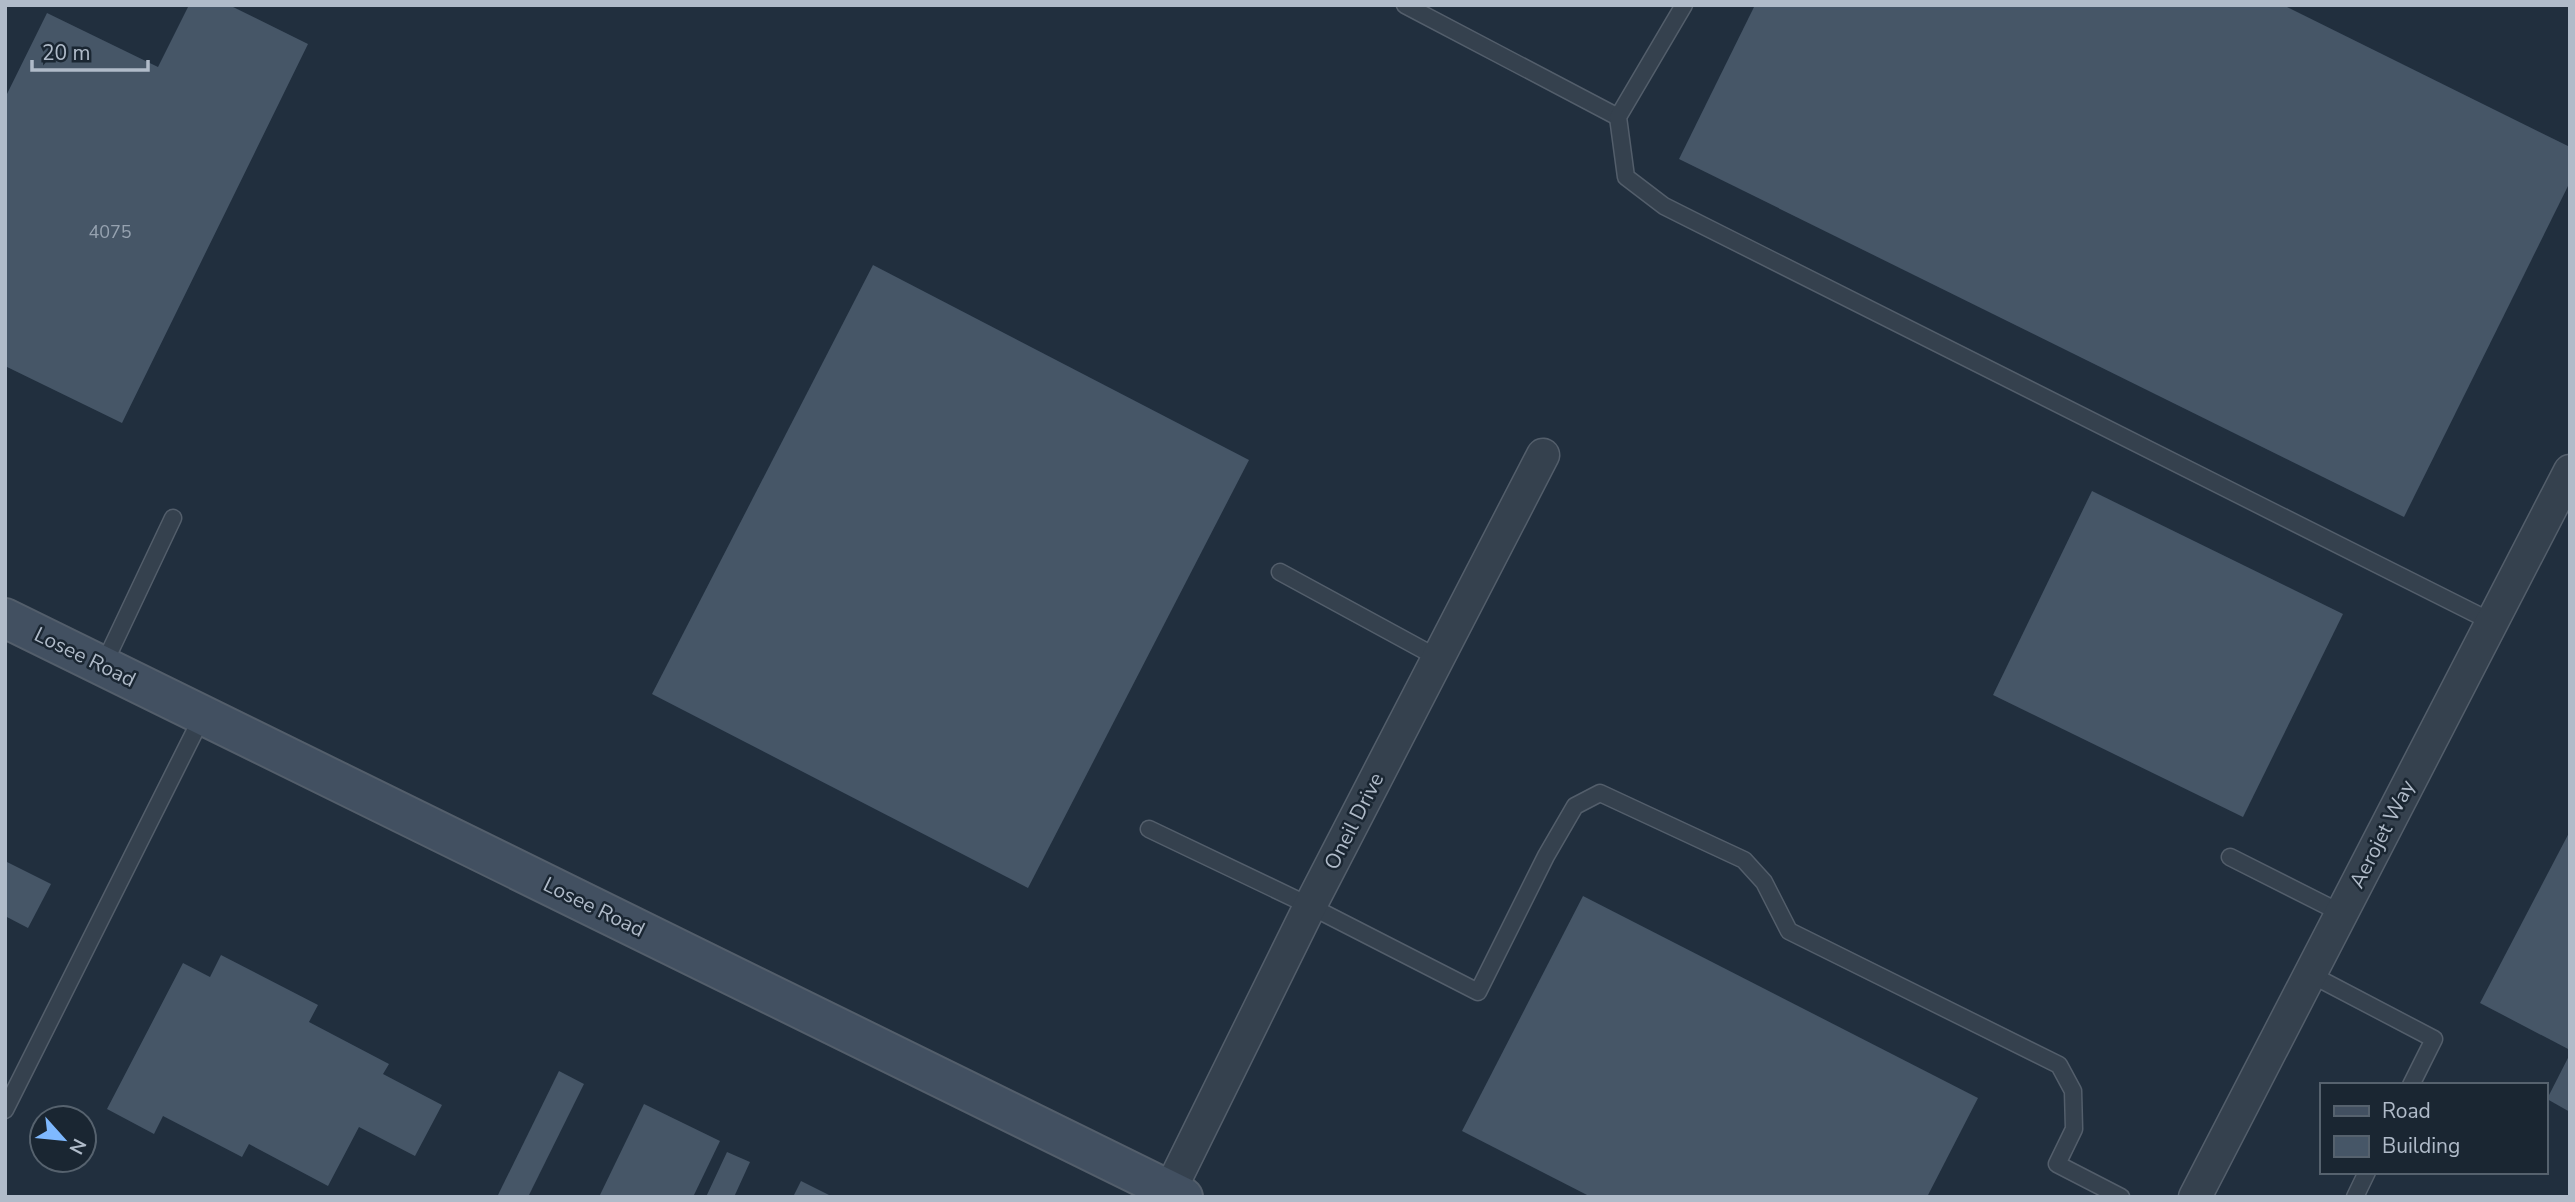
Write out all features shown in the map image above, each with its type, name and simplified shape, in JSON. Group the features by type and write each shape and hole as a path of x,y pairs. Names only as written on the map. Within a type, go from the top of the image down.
{"main road":[{"name":"Losee Road","path":"5,618 1173,1195"}],"street":[{"name":"Oneil Drive","path":"1173,1195 1310,906 1543,455"},
{"name":"Aerojet Way","path":"2195,1197 2570,471"}],"lane":[{"path":"1405,5 1618,117"},
{"path":"1684,5 1618,117 1626,177 1664,206 2492,622"},
{"path":"103,666 173,518"},
{"path":"1280,572 1438,658"},
{"path":"5,1110 203,715"},
{"path":"1149,829 1310,906 1478,992 1546,856 1575,806 1600,793 1744,860 1764,882 1789,931 2059,1065 2073,1091 2074,1129 2057,1164 2121,1197"},
{"path":"2230,857 2341,913"},
{"path":"2310,974 2434,1039 2412,1083"},
{"path":"2355,1197 2366,1174"}],"building":[{"path":"189,5 229,5 308,44 122,423 5,366 5,98 47,13 158,67"},
{"path":"1755,5 2283,5 2570,147 2570,182 2404,517 1679,159"},
{"path":"873,265 1249,460 1028,888 652,694"},
{"path":"2092,491 2343,614 2243,817 1993,695"},
{"path":"2570,831 2570,1050 2480,1003"},
{"path":"5,861 51,884 28,928 5,916"},
{"path":"1583,896 1978,1098 1927,1197 1591,1197 1462,1131"},
{"path":"221,955 318,1005 309,1022 389,1064 383,1074 442,1105 415,1156 359,1127 328,1186 249,1144 242,1157 163,1116 154,1134 107,1109 183,963 210,977"},
{"path":"2570,1054 2570,1112 2547,1099"},
{"path":"559,1071 584,1084 528,1197 497,1197"},
{"path":"644,1104 720,1141 693,1197 599,1197"},
{"path":"727,1152 750,1162 734,1197 706,1197"},
{"path":"801,1181 833,1197 793,1197"}]}
